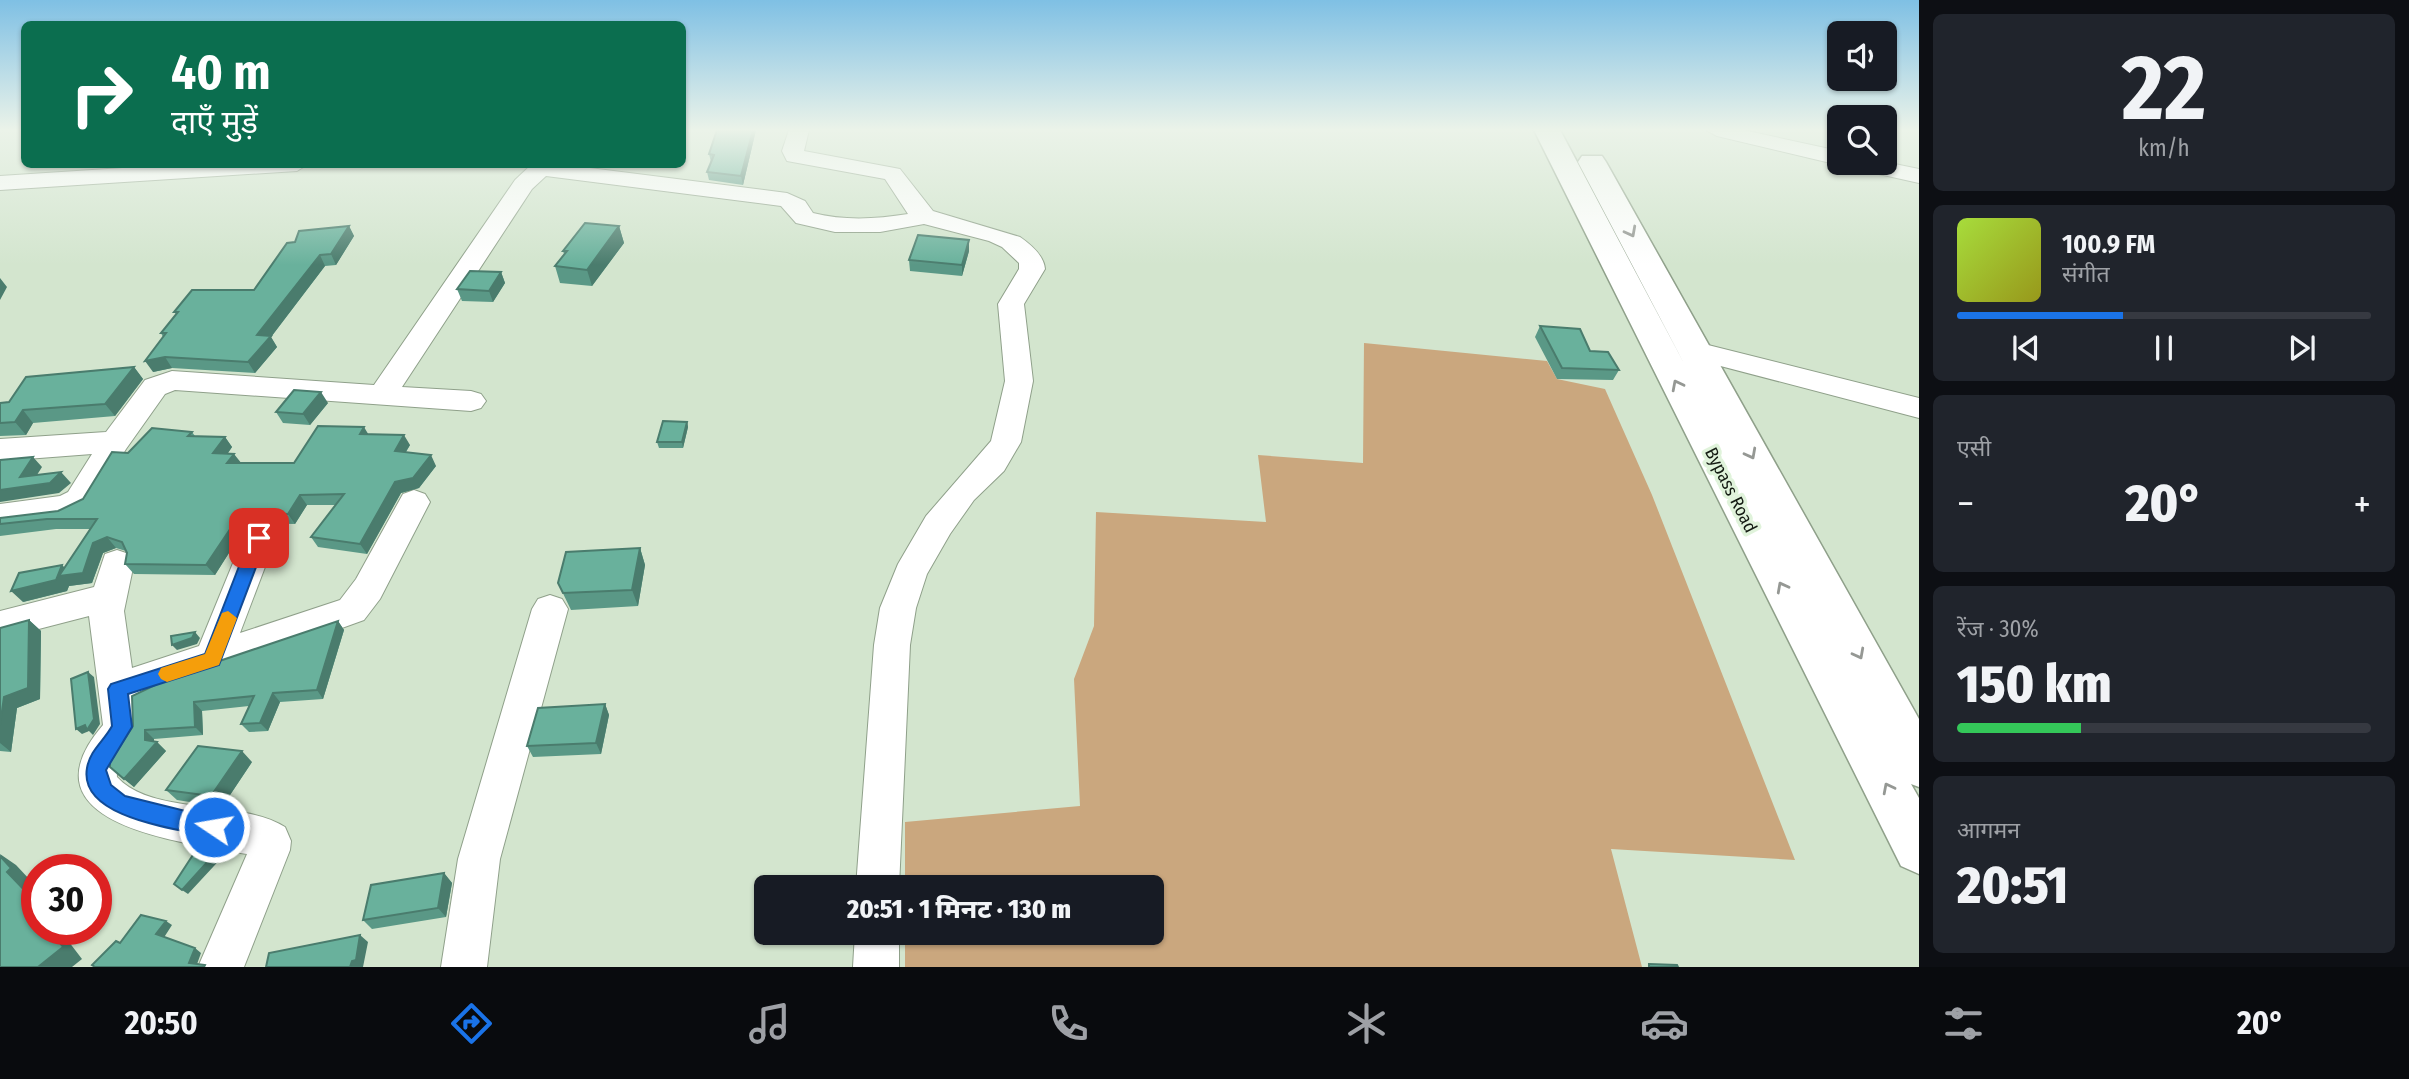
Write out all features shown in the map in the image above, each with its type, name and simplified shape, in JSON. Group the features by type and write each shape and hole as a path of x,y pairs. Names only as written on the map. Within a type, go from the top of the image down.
{"main road":[{"name":"Bypass Road","path":"1570,175 1919,849"},
{"name":"Bypass Road","path":"1599,175 1919,765"}],"street":[{"path":"0,183 34,175"},
{"path":"382,395 497,221 523,185 534,175"},
{"path":"603,175 787,200 797,206 804,218 849,227 892,225 925,216 995,235 1022,250 1032,262 1032,269 1011,304 1018,381 1006,442 993,463 963,492 938,525 910,573 898,608 892,645 879,875"},
{"path":"893,175 925,216"},
{"path":"1696,351 1919,408"},
{"path":"0,516 73,505 155,387 172,380 471,401"},
{"path":"0,450 115,442"},
{"path":"118,689 212,660 352,610 368,589 414,502"},
{"path":"212,660 259,538"},
{"path":"0,625 112,581 122,727 113,744 102,753 96,770 103,791 118,803 139,811 264,837 270,841 267,861 232,935 221,967"},
{"path":"464,967 479,859 550,609"},
{"path":"876,967 877,945"}],"shaded area":[{"path":"1364,343 1547,361 1557,379 1605,389 1652,495 1795,860 1611,849 1642,967 905,967 905,945 1164,945 1164,875 905,875 905,822 1080,806 1074,679 1094,626 1096,512 1266,522 1258,455 1363,463"}],"building":[{"path":"585,223 619,226 587,270 555,266 567,251 563,251"},
{"path":"349,226 331,254 320,255 257,335 271,336 248,362 165,357 145,361 166,333 161,333 178,312 174,312 192,290 254,290 287,243 295,242 299,231"},
{"path":"918,235 969,240 962,265 909,260"},
{"path":"470,271 501,272 489,291 457,289"},
{"path":"1540,326 1580,329 1590,351 1608,352 1619,370 1562,368"},
{"path":"134,367 105,404 23,410 15,422 0,423 0,403 9,402 26,377"},
{"path":"294,390 321,392 303,414 276,412"},
{"path":"663,421 687,422 682,442 657,442"},
{"path":"318,426 364,427 360,434 404,435 395,451 431,455 413,478 395,482 360,544 311,537 344,494 300,495 288,514 244,512 206,565 125,564 127,553 122,542 107,537 93,543 83,573 59,576 97,519 47,519 0,524 0,518 58,511 83,499 112,452 128,453 152,428 192,432 188,436 225,437 213,453 234,454 227,463 294,463"},
{"path":"33,457 20,477 61,472 50,483 0,490 0,460"},
{"path":"640,548 632,590 563,593 558,583 566,552"},
{"path":"62,565 56,580 11,591 19,573"},
{"path":"29,620 28,688 4,697 0,725 0,628"},
{"path":"338,621 317,690 273,693 260,723 241,724 254,696 194,702 195,727 145,730 145,740 157,742 124,779 110,767 110,762 133,726 132,696 172,677"},
{"path":"195,632 192,638 172,645 171,636"},
{"path":"88,672 94,719 87,730 85,725 76,729 71,679"},
{"path":"605,704 596,743 527,746 538,708"},
{"path":"198,746 242,751 211,796 166,790"},
{"path":"200,844 220,848 182,890 174,884"},
{"path":"0,856 11,868 7,872 21,887 21,945 63,947 38,967 0,967"},
{"path":"444,873 438,908 363,920 371,885"},
{"path":"141,915 166,921 156,934 195,948 189,963 205,965 92,965 116,941 120,943"},
{"path":"360,935 356,960 352,961 350,967 266,967 269,953"},
{"path":"1649,964 1677,965 1678,967 1649,967"}],"slow traffic":[{"path":"167,674 212,660 228,618"}],"route":[{"path":"214,827 139,811 118,803 103,791 96,770 102,753 113,744 122,727 118,689 212,660 259,538"}]}
